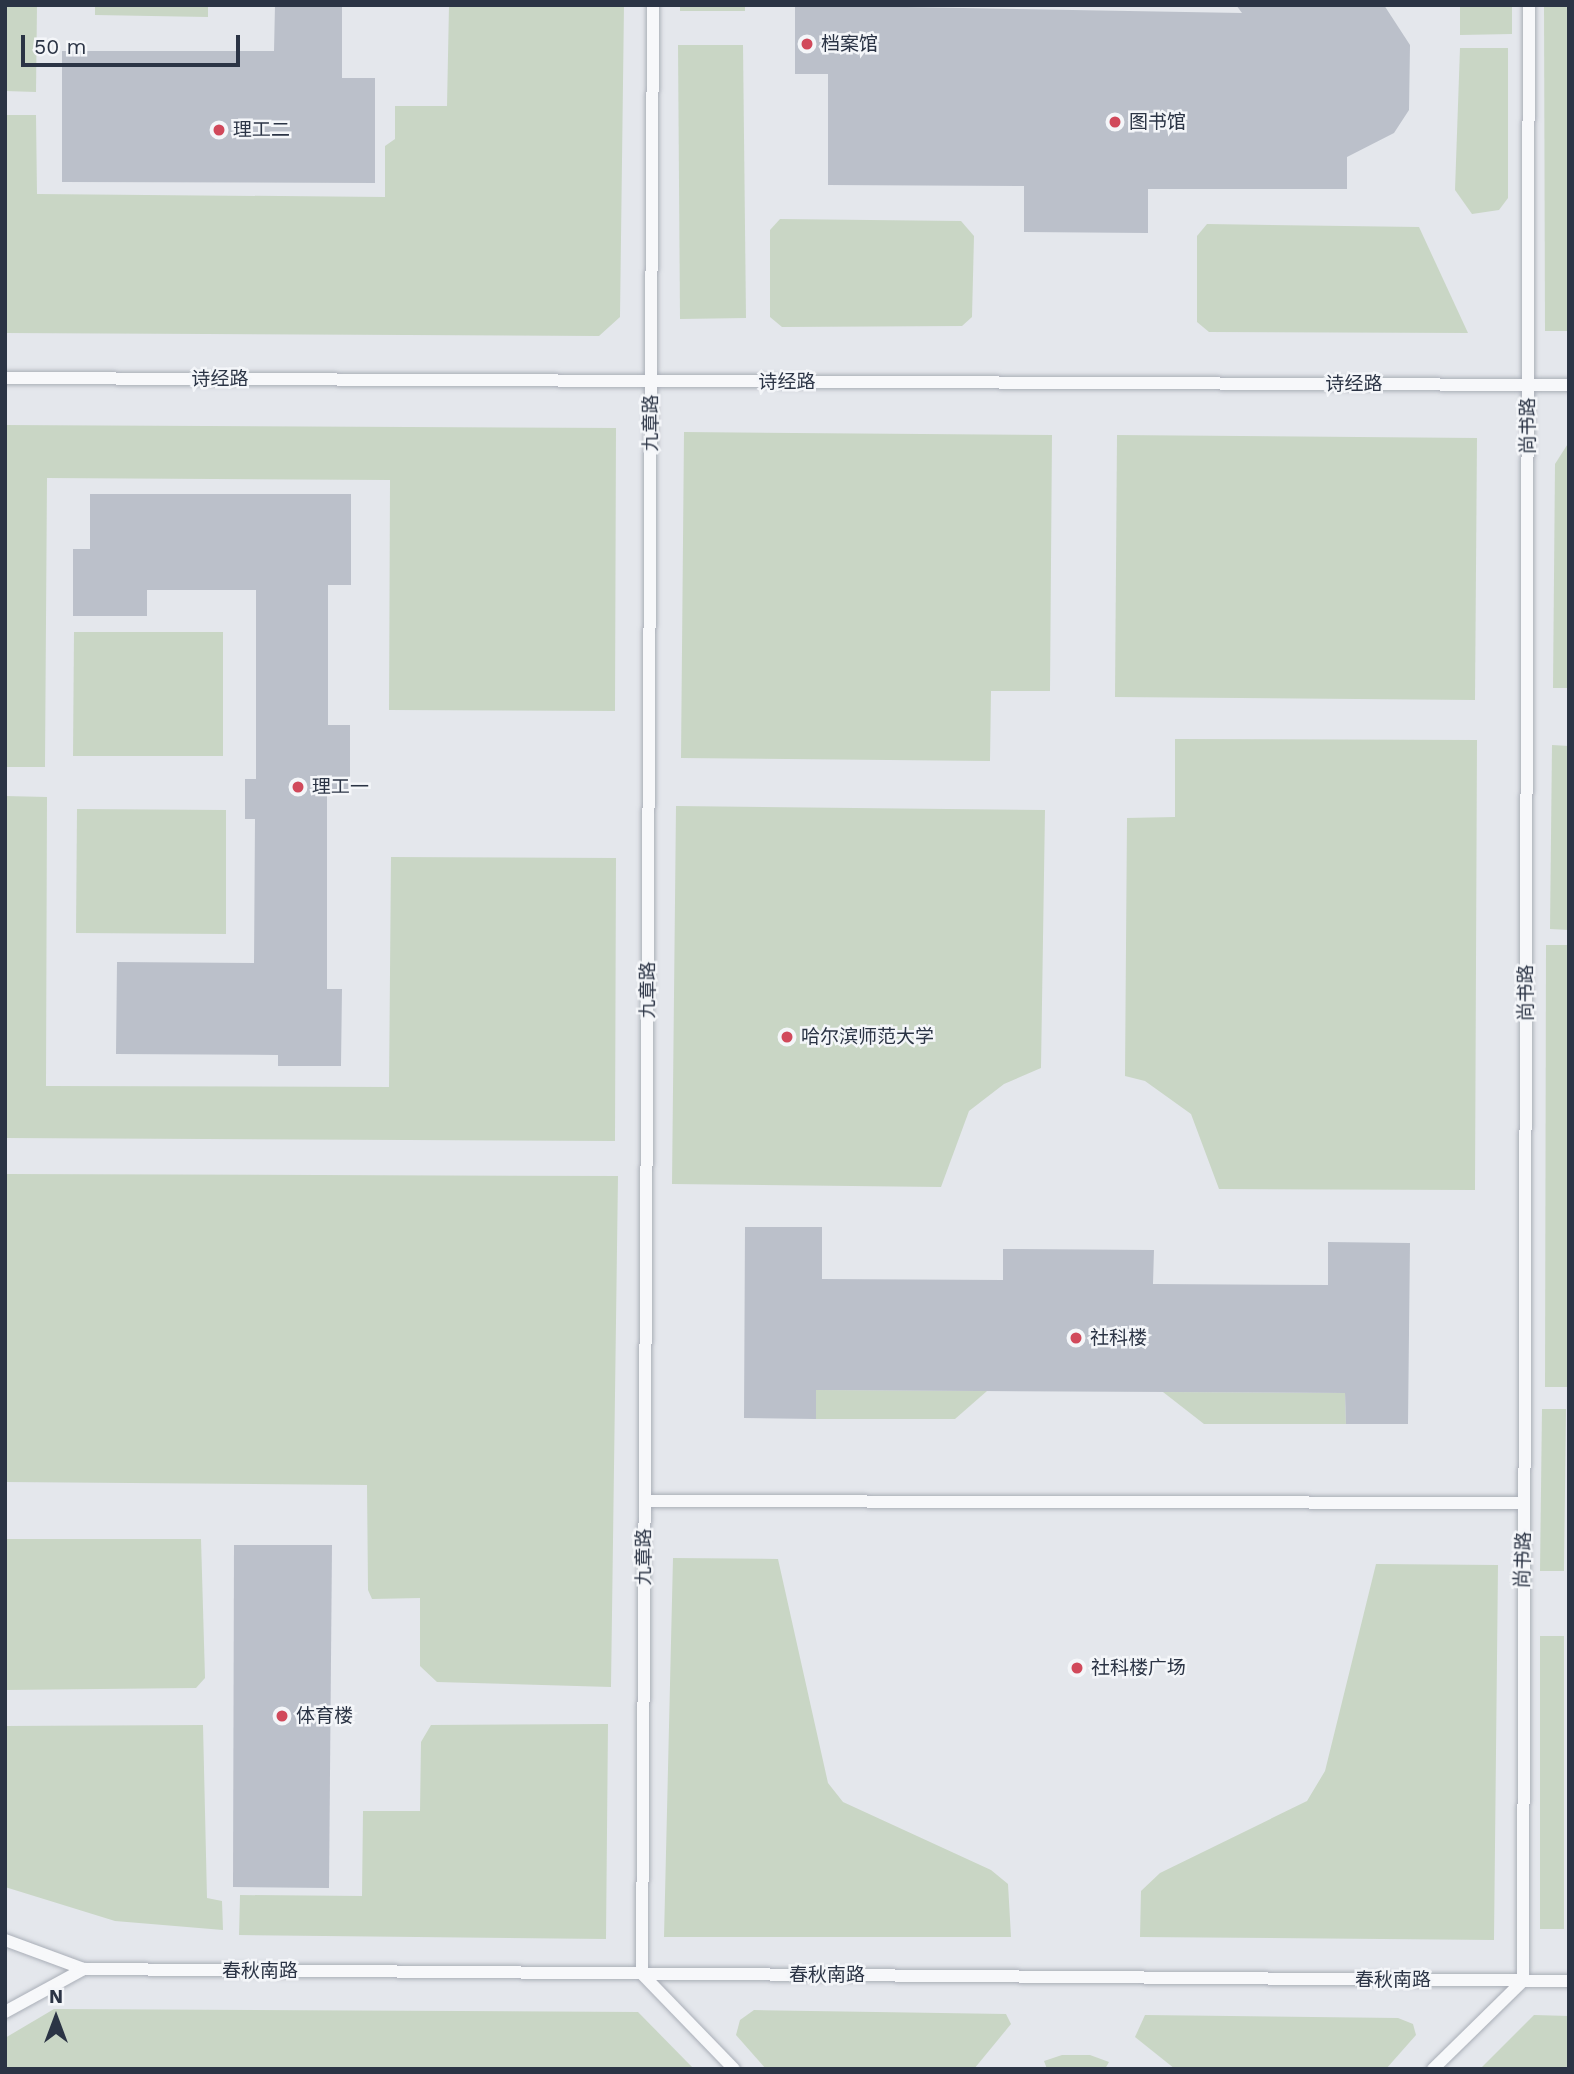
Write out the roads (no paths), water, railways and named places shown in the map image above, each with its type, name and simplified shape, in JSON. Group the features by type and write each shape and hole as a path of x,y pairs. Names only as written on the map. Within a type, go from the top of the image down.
{"lane":[{"name":"九章路","path":"642,1974 653,5"},
{"name":"尚书路","path":"1523,1981 1529,5"},
{"name":"诗经路","path":"5,379 1569,385"},
{"path":"645,1501 1524,1503"},
{"name":"春秋南路","path":"5,1940 84,1969 1569,1981"},
{"name":"春秋南路","path":"5,2012 84,1969"},
{"path":"642,1974 734,2069"},
{"path":"1433,2069 1523,1981"}],"place":[{"name":"档案馆","path":"807,44"},
{"name":"图书馆","path":"1115,122"},
{"name":"理工二","path":"219,130"},
{"name":"理工一","path":"298,787"},
{"name":"哈尔滨师范大学","path":"787,1037"},
{"name":"社科楼","path":"1076,1338"},
{"name":"社科楼广场","path":"1077,1668"},
{"name":"体育楼","path":"282,1716"}]}
